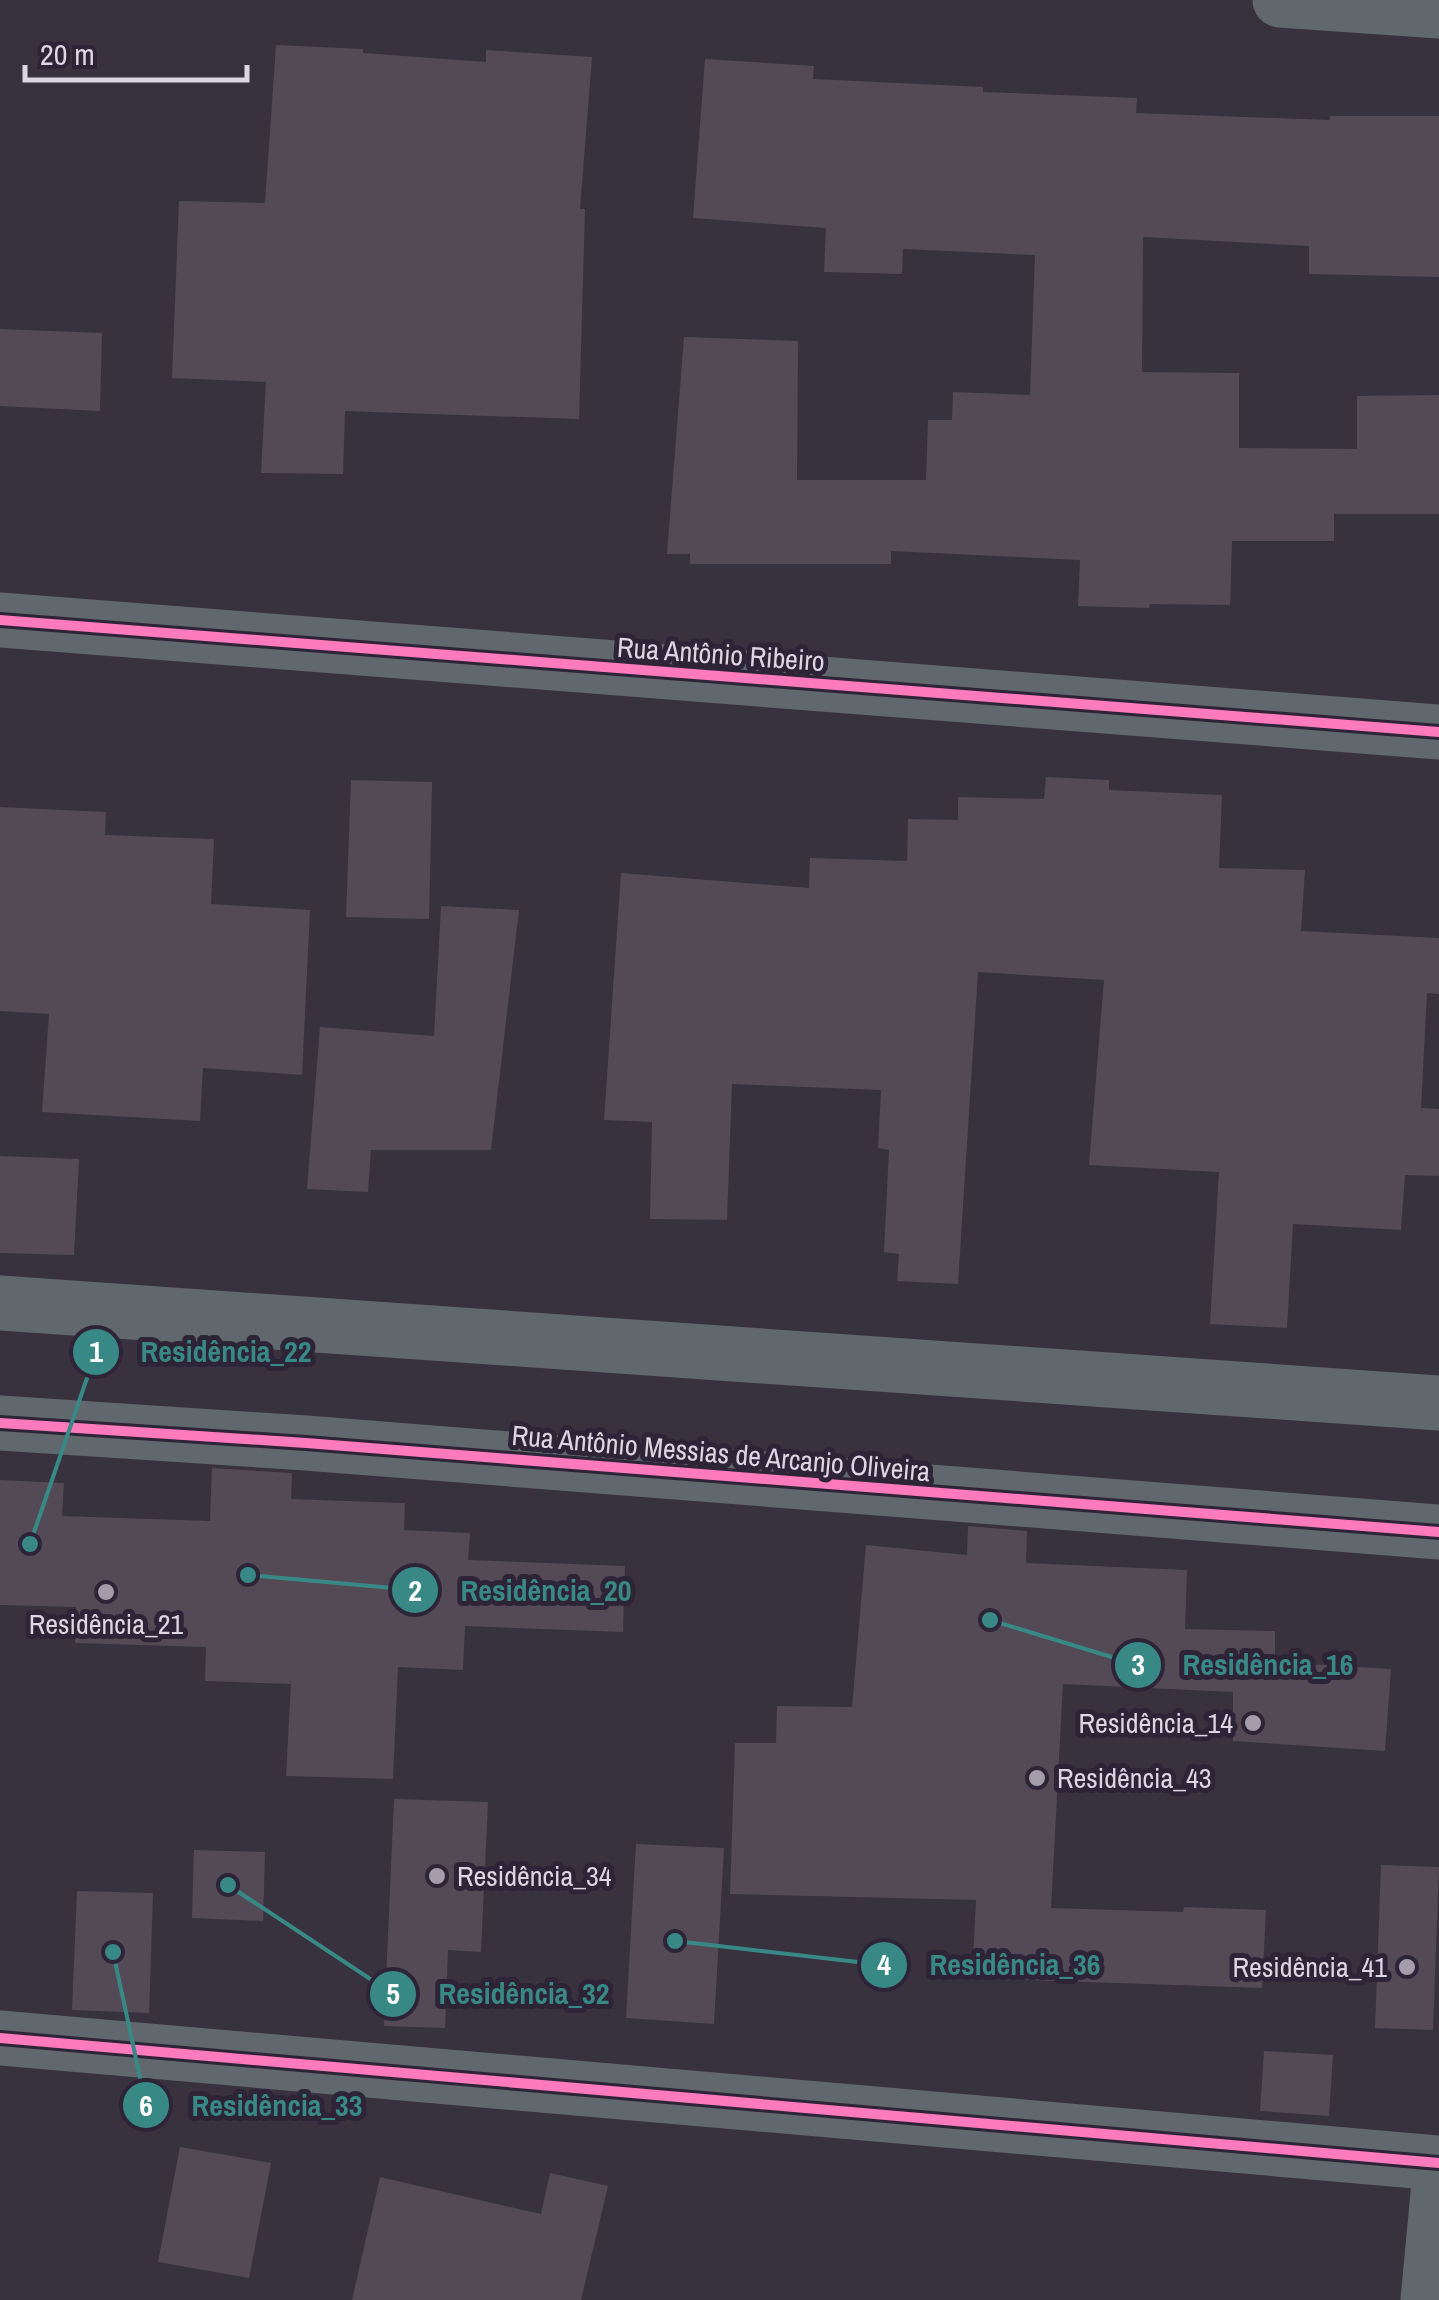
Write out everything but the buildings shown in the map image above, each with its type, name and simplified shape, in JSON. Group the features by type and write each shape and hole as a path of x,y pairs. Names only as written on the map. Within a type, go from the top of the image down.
{"street":[{"path":"1280,0 1439,11"},
{"name":"Rua Antônio Ribeiro","path":"0,620 1439,732"},
{"path":"0,1303 1439,1402"},
{"name":"Rua Antônio Messias de Arcanjo Oliveira","path":"0,1423 326,1444 1439,1532"},
{"path":"0,2038 1439,2162"},
{"path":"1428,2300 1439,2183"}],"cycle path":[{"path":"0,620 1439,732"},
{"path":"0,1423 306,1443 1439,1532"},
{"path":"0,2038 1439,2163"}],"place":[{"name":"Residência_22","path":"30,1544"},
{"name":"Residência_20","path":"248,1575"},
{"name":"Residência_21","path":"106,1592"},
{"name":"Residência_16","path":"990,1620"},
{"name":"Residência_14","path":"1253,1723"},
{"name":"Residência_43","path":"1037,1778"},
{"name":"Residência_34","path":"437,1876"},
{"name":"Residência_32","path":"228,1885"},
{"name":"Residência_36","path":"675,1941"},
{"name":"Residência_33","path":"113,1952"},
{"name":"Residência_41","path":"1407,1967"}]}
